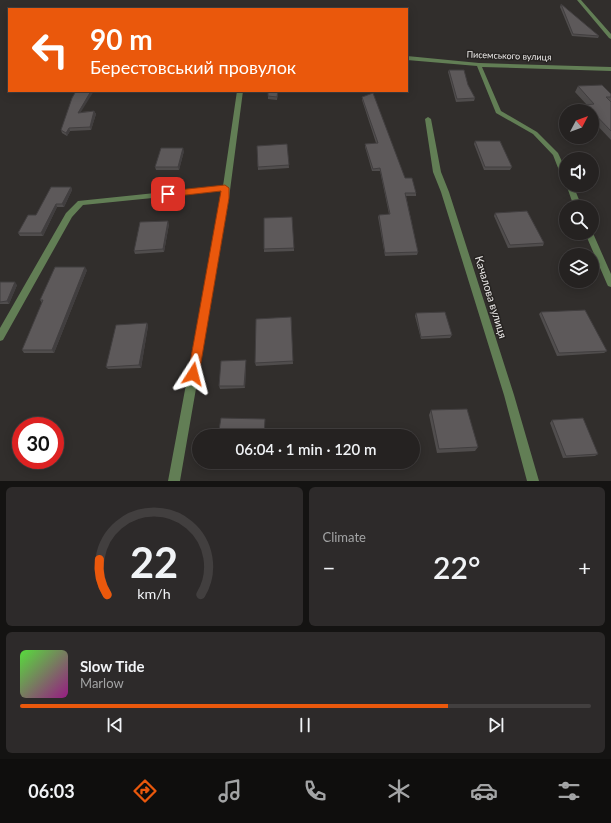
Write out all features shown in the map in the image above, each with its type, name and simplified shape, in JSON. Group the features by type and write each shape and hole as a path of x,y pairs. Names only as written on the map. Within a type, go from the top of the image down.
{"street":[{"path":"579,0 611,37"},
{"name":"Писемського вулиця","path":"408,58 479,64 611,69"},
{"path":"479,64 498,112 535,133 556,154 559,161"},
{"path":"174,481 224,198 240,92"},
{"name":"Качалова вулиця","path":"428,119 437,172 445,192 505,380 533,481"},
{"path":"0,337 69,215 82,203 225,188"},
{"path":"592,240 606,276 611,284"}],"building":[{"path":"561,4 599,36 573,34"},
{"path":"449,70 464,70 468,85 475,98 457,99"},
{"path":"602,85 611,94 611,97 606,97 611,102 611,131 599,119 599,104 594,104 578,86"},
{"path":"75,92 90,92 78,113 94,111 90,127 69,128 66,133 61,130"},
{"path":"268,92 278,92 277,97 268,96"},
{"path":"373,93 405,178 412,178 416,193 405,193 418,252 385,253 379,215 390,214 380,168 373,169 365,144 378,143 362,97"},
{"path":"475,141 500,141 512,167 485,167"},
{"path":"287,144 289,165 258,167 257,146"},
{"path":"161,148 183,148 178,167 155,167"},
{"path":"51,187 71,187 62,204 56,204 41,233 18,233 28,215 36,215"},
{"path":"527,211 544,243 510,245 495,213"},
{"path":"292,217 294,248 264,249 264,218"},
{"path":"168,221 163,249 134,251 140,222"},
{"path":"55,267 85,267 52,350 22,350 43,300 40,300"},
{"path":"0,282 15,282 7,301 0,302"},
{"path":"585,310 607,351 559,353 541,312"},
{"path":"445,312 452,335 421,337 416,313"},
{"path":"291,317 293,361 255,363 256,319"},
{"path":"147,323 139,365 106,367 116,325"},
{"path":"246,360 244,386 219,386 221,361"},
{"path":"467,409 478,447 439,449 431,410"},
{"path":"221,418 265,419 264,429 219,429"},
{"path":"583,418 598,454 566,456 552,420"}],"route":[{"path":"168,194 225,188 193,374"}]}
